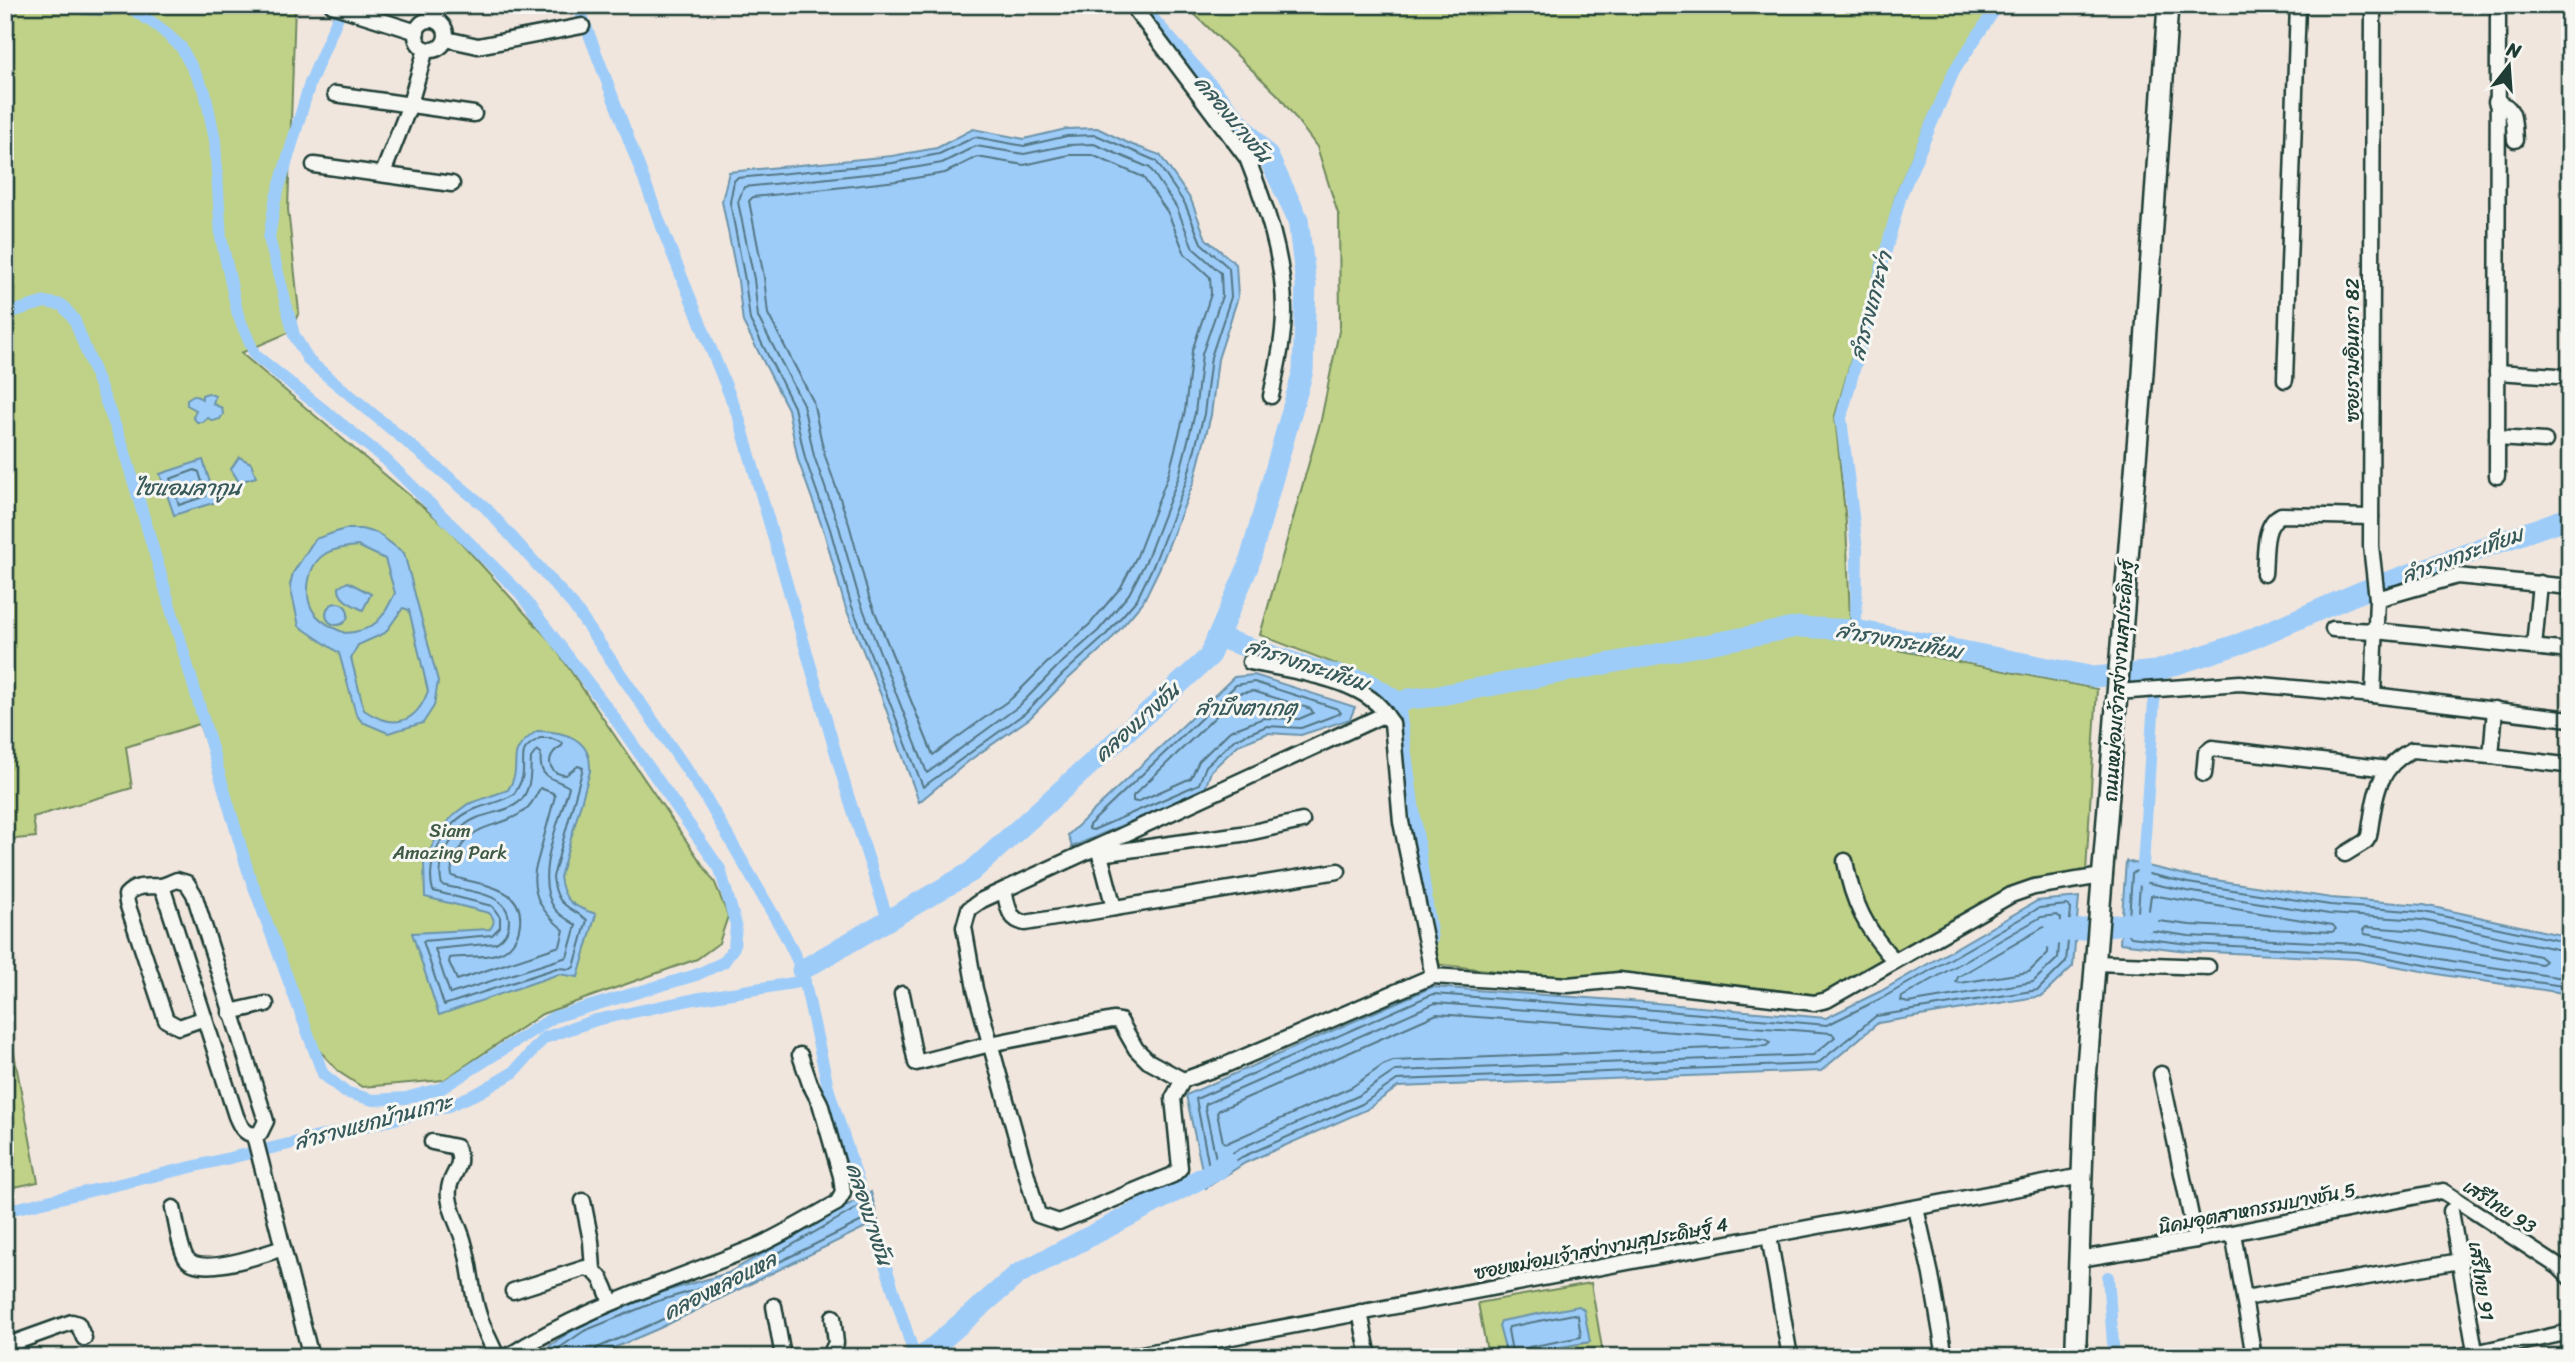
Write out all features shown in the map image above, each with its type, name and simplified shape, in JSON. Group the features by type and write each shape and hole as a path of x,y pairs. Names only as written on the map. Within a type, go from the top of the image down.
{"street":[{"path":"332,5 417,32"},
{"path":"435,20 439,5"},
{"path":"1132,5 1247,158 1257,184 1279,256 1283,292 1280,351 1271,396"},
{"name":"ถนนหม่อมเจ้าสง่างามสุประดิษฐ์","path":"2078,1357 2085,1091 2143,373 2168,5"},
{"path":"2285,380 2298,5"},
{"name":"ซอยรามอินทรา 82","path":"2373,5 2371,517 2373,575 2377,599 2373,695"},
{"path":"2497,476 2498,5"},
{"path":"435,20 421,24 417,32 418,42 426,49 436,49 446,39"},
{"path":"435,20 445,29 446,39"},
{"path":"446,39 478,46 583,26"},
{"path":"383,173 410,105 426,49"},
{"path":"335,94 474,114"},
{"path":"2496,102 2506,104 2512,110 2515,140"},
{"path":"314,165 452,184"},
{"path":"2497,372 2557,376"},
{"path":"2497,438 2545,441"},
{"path":"2264,574 2269,526 2274,518 2281,515 2371,517"},
{"path":"2377,599 2458,576 2570,587"},
{"path":"2533,647 2540,583"},
{"path":"2333,629 2570,651"},
{"path":"1250,662 1332,681 1356,690 1377,702 1392,723 1401,822 1433,976"},
{"path":"2117,688 2154,691 2240,683 2373,695 2570,719"},
{"path":"2491,755 2495,709"},
{"path":"1388,718 1381,716 1352,729 1099,850 982,900 970,909 964,927 975,989 1038,1215 1059,1222 1173,1175 1181,1168 1173,1098 1183,1080 1221,1067 1433,976 1568,985 1619,980 1814,1003 1827,1000 2011,895 2034,887 2102,884"},
{"path":"2204,774 2206,753 2212,748 2388,769"},
{"path":"2345,854 2366,841 2377,787 2388,769 2412,750 2491,755 2565,765"},
{"path":"1099,850 1248,832 1302,821"},
{"path":"1099,850 1114,908"},
{"path":"1845,861 1849,884 1862,918 1878,943 1895,961"},
{"path":"1004,890 1011,917 1025,923 1338,871"},
{"path":"205,1018 179,1027 166,1020 127,903 125,895 132,889 146,885 162,886 177,880 187,883 194,894 266,1121 255,1140"},
{"path":"162,886 236,1116 241,1127 255,1140 308,1356"},
{"path":"2095,959 2208,967"},
{"path":"902,995 916,1063 990,1044 1113,1020 1120,1021 1136,1049 1148,1061 1183,1080"},
{"path":"230,1012 266,1004"},
{"path":"507,1357 536,1338 611,1302 760,1244 837,1203 843,1193 841,1176 820,1102 810,1084 800,1055"},
{"path":"2161,1074 2196,1240"},
{"path":"432,1142 456,1147 459,1153 461,1161 451,1179 448,1196 464,1244 478,1314 497,1357"},
{"name":"ซอยหม่อมเจ้าสง่างามสุประดิษฐ์ 4","path":"1126,1357 2082,1176"},
{"name":"นิคมอุตสาหกรรมบางชัน 5","path":"2079,1259 2196,1240 2443,1192"},
{"name":"เสรีไทย 93","path":"2443,1192 2559,1267 2570,1278"},
{"path":"583,1201 593,1269"},
{"path":"173,1208 185,1256 194,1264 208,1267 283,1248"},
{"path":"1916,1208 1945,1357"},
{"name":"เสรีไทย 91","path":"2451,1211 2475,1355"},
{"path":"2232,1233 2254,1357"},
{"path":"1769,1236 1790,1357"},
{"path":"2245,1298 2460,1261"},
{"path":"513,1291 585,1268 593,1269 599,1275 611,1302"},
{"path":"774,1306 783,1357"},
{"path":"1360,1312 1369,1357"},
{"path":"829,1357 836,1343 833,1317"},
{"path":"5,1346 72,1322 78,1324 84,1338"},
{"path":"2456,1357 2475,1355 2570,1332"}],"green space":[{"name":"Siam Amazing Park","path":"5,5 295,5 288,209 299,312 290,332 241,353 448,528 551,642 715,883 728,916 719,943 697,959 542,1014 444,1080 362,1087 339,1072 318,1049 199,724 126,747 132,788 33,817 36,837 5,840"},
{"path":"1185,5 1994,5 1947,76 1896,194 1835,416 1846,523 1851,641 2097,689 2086,872 2017,887 1822,995 1620,973 1568,979 1434,964 1406,796 1399,709 1375,679 1260,635 1321,420 1340,326 1339,217 1317,147 1279,96"},
{"path":"5,1005 38,1182 5,1189"},
{"path":"1591,1283 1603,1354 1587,1357 1511,1357 1590,1342 1508,1357 1488,1357 1478,1303"}],"water":[{"path":"78,5 122,5 110,15 82,14"},
{"path":"1097,128 1160,155 1191,200 1206,239 1236,264 1238,297 1218,359 1211,415 1194,481 1143,602 1109,642 1030,718 970,760 919,802 881,695 845,606 824,532 798,460 788,409 743,322 722,201 729,172 892,156 937,148 973,129 1024,139 1066,129"},
{"path":"208,393 215,396 213,404 222,408 223,414 220,419 213,421 208,418 197,422 193,417 196,410 187,405 187,399 194,395 202,399 202,395"},
{"path":"239,457 251,463 256,477 239,482 231,469"},
{"name":"ไซแอมลากูน","path":"203,460 216,502 174,515 160,474"},
{"path":"345,529 361,529 377,533 404,553 438,681 434,706 423,723 388,733 362,722 356,714 339,653 299,626 290,585 293,573 315,539","holes":["358,546 385,559 395,593 377,622 364,630 345,633 329,626 316,615 309,600 308,583 314,566 325,554","403,608 409,610 428,691 417,711 410,717 385,720 364,710 351,658 358,645 385,633"]},
{"path":"348,582 371,594 363,610 347,602 339,592 339,587"},
{"path":"337,603 347,610 348,614 341,624 337,625 327,618 326,614 333,604"},
{"name":"ลำบึงตาเกตุ","path":"1254,675 1355,707 1350,719 1301,735 1268,733 1238,745 1211,771 1205,789 1072,847 1068,835 1234,677"},
{"path":"537,731 567,735 575,739 586,751 589,760 590,771 560,877 567,898 582,909 596,914 578,977 559,974 439,1015 412,933 490,929 494,921 489,913 425,897 424,863 441,828 457,812 468,804 508,790 515,772 516,753"},
{"path":"2126,861 2190,876 2331,898 2424,905 2570,937 2570,994 2357,959 2188,951 2120,943"},
{"path":"2079,897 2073,966 2042,996 1878,1023 1821,1071 1398,1087 1366,1110 1245,1163 1206,1188 1186,1095 1432,987 1826,1018 1881,991 2037,901"},
{"name":"คลองหลอแหล","path":"871,1192 878,1221 660,1328 593,1357 533,1357 580,1325 656,1294 728,1273"},
{"path":"1579,1306 1584,1310 1590,1342 1507,1356 1499,1326 1501,1321"}],"waterway":[{"path":"5,314 45,302 62,305 74,319 123,446 248,871 323,1074 345,1092 373,1100 406,1098 442,1088 554,1017 696,975 724,962 734,947 736,925 720,869 611,713 519,592 385,459 255,355 238,315 221,238 215,140 205,92 181,47 159,27 126,5"},
{"path":"343,5 310,83 275,201 269,238 294,335 309,361 485,507 573,605 703,793 785,935 802,970 829,1091 915,1357"},
{"path":"578,5 666,238 739,418 847,792 888,920"},
{"name":"ลำรางเกาะข่า","path":"1856,630 1857,549 1841,418 1901,195 1954,71 1998,5"},
{"name":"คลองบางชัน","path":"802,970 971,872 1209,657 1248,567 1303,371 1306,285 1298,219 1268,156 1151,23"},
{"name":"ลำรางกระเทียม","path":"1217,637 1316,670 1367,682 1399,703 1798,627 1856,630 2094,677 2156,671 2242,643 2363,591 2570,517"},
{"path":"2142,880 2156,671"},
{"path":"1399,703 1432,939"},
{"path":"2050,937 2060,932 2148,921"},
{"name":"ลำรางแยกบ้านเกาะ","path":"5,1211 446,1107 480,1092 514,1072 544,1038 596,1020 695,999 805,981"},
{"path":"922,1357 1018,1274 1217,1170 1226,1161"},
{"path":"2108,1277 2114,1357"}]}
